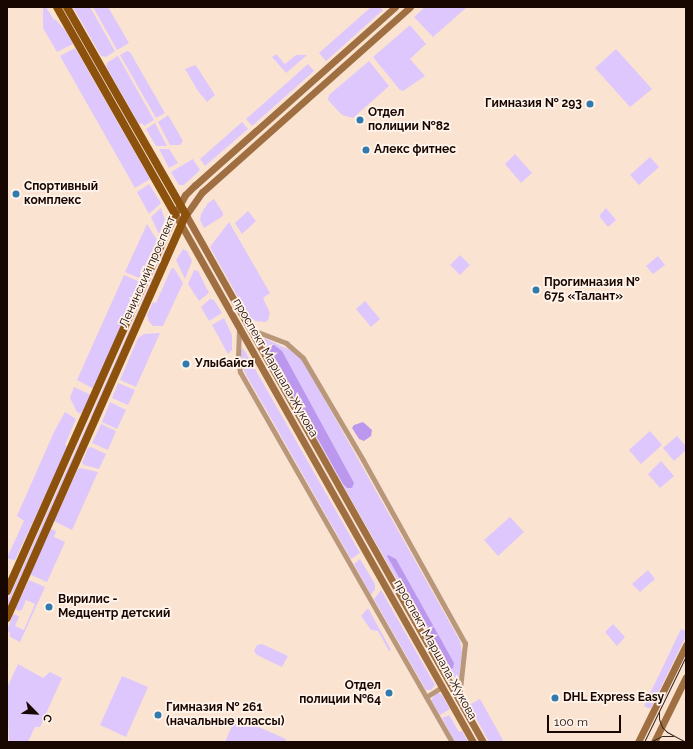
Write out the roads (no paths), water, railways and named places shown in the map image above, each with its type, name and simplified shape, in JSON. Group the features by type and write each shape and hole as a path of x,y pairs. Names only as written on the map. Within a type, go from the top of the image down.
{"main road":[{"name":"проспект Маршала Жукова","path":"57,7 473,742"},
{"name":"проспект Маршала Жукова","path":"67,7 180,203 483,742"},
{"name":"Ленинский проспект","path":"7,591 180,203 195,185 396,7"},
{"name":"Ленинский проспект","path":"7,618 186,215 202,192 410,7"},
{"path":"638,742 686,645"},
{"path":"654,742 686,677"}],"street":[{"path":"250,328 286,343 303,358 358,452 465,643 459,698"},
{"path":"239,329 238,360 240,372 452,742"},
{"path":"426,697 442,687"}],"tram line":[{"path":"644,742 686,656"},
{"path":"659,712 659,719 662,727 667,732 686,742"},
{"path":"650,742 662,736 673,736"}],"place":[{"name":"Гимназия № 293","path":"590,104"},
{"name":"Отдел полиции №82","path":"360,120"},
{"name":"Алекс фитнес","path":"366,150"},
{"name":"Спортивный комплекс","path":"16,194"},
{"name":"Прогимназия № 675 «Талант»","path":"536,290"},
{"name":"Улыбайся","path":"186,364"},
{"name":"Вирилис - Медцентр детский","path":"49,607"},
{"name":"Отдел полиции №64","path":"389,693"},
{"name":"DHL Express Easy","path":"555,698"},
{"name":"Гимназия № 261 (начальные классы)","path":"158,715"}]}
